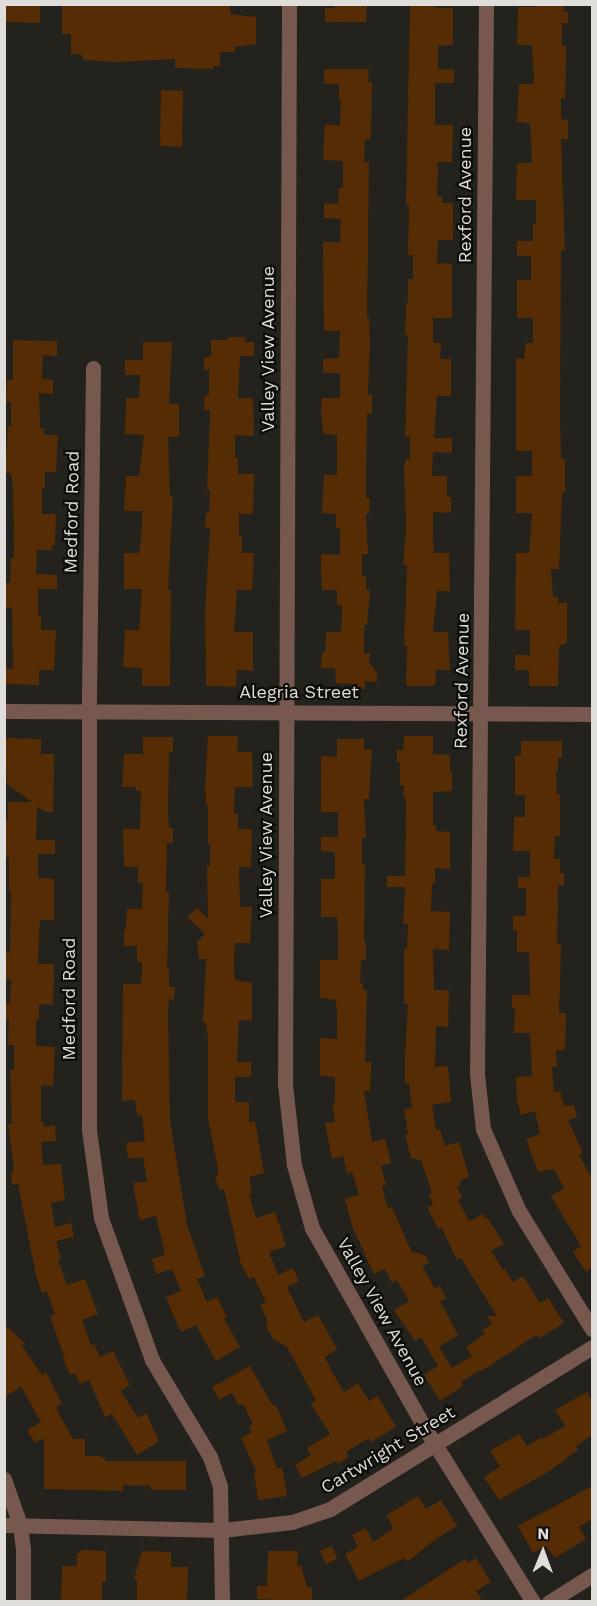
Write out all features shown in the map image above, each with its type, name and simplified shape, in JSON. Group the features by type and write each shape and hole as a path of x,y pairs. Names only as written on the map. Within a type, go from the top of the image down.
{"street":[{"name":"Valley View Avenue","path":"289,4 285,1084 294,1165 312,1228 435,1446 533,1602"},
{"name":"Rexford Avenue","path":"486,4 477,1074 483,1129 519,1211 592,1329"},
{"name":"Medford Road","path":"93,368 88,711 89,1130 101,1218 152,1360 210,1457 220,1486 222,1602"},
{"name":"Alegria Street","path":"4,711 592,714"},
{"name":"Cartwright Street","path":"12,1525 222,1530 292,1522 330,1509 592,1347"},
{"path":"4,1479 12,1525 23,1549 23,1602"},
{"path":"549,1602 592,1575"}],"building":[{"path":"4,4 40,4 40,23 4,22"},
{"path":"230,4 230,14 256,17 256,44 235,47 235,52 220,52 220,66 214,66 214,69 175,68 175,59 118,62 84,60 81,54 71,54 71,34 62,34 62,5"},
{"path":"336,4 367,4 366,22 325,22 325,8 334,8"},
{"path":"410,4 435,4 435,8 453,8 453,45 438,46 438,69 454,70 454,83 435,83 435,125 453,125 452,162 438,162 437,196 442,196 442,203 453,203 453,240 438,240 437,263 452,264 452,318 433,318 433,343 441,343 440,359 451,359 451,396 437,396 434,438 452,438 452,453 433,452 432,476 447,476 447,497 451,497 451,513 433,512 434,553 449,553 450,591 437,591 433,632 448,632 450,670 436,670 435,685 431,686 406,686 407,646 404,646 407,565 403,565 406,530 404,468 406,459 410,459 410,437 405,437 408,335 405,335 408,279 413,279 413,255 408,255 409,205 406,205"},
{"path":"536,4 564,4 564,12 568,12 568,23 562,23 562,46 566,46 566,60 565,98 561,98 561,119 568,120 568,139 561,139 565,250 561,250 560,414 561,459 565,459 565,492 562,492 559,569 551,569 553,597 558,597 558,603 567,603 567,643 559,646 558,686 529,686 529,670 515,670 515,655 530,655 530,630 515,630 516,553 529,553 532,513 516,513 516,476 532,476 532,451 516,451 516,358 524,359 526,343 533,343 533,318 517,318 517,280 531,280 531,256 517,256 517,241 533,241 533,224 536,224 536,200 516,200 517,163 532,163 530,123 517,122 519,84 534,84 532,45 517,45 518,7 536,7"},
{"path":"324,69 369,69 368,82 372,82 371,135 370,139 365,140 364,162 369,162 367,317 369,317 370,343 368,395 372,395 372,413 367,413 366,498 370,498 369,514 366,514 368,554 362,554 362,576 366,576 366,590 370,590 367,625 364,625 364,653 370,653 369,662 377,673 377,682 365,681 365,689 354,689 354,684 336,683 335,668 321,668 322,652 325,653 326,632 341,632 342,606 337,605 337,590 322,590 321,568 321,554 340,555 340,529 336,528 336,514 322,513 324,475 337,475 337,435 323,434 321,412 322,398 340,398 340,373 323,373 323,359 339,358 340,331 324,331 323,242 340,242 341,219 324,218 324,203 338,204 339,188 343,188 343,161 323,160 325,125 340,125 341,100 339,100 339,84 324,84"},
{"path":"161,90 183,91 182,147 160,146"},
{"path":"228,337 245,337 245,342 254,342 254,356 240,356 238,398 253,398 254,436 235,435 238,474 254,474 253,514 239,514 242,553 254,553 252,590 237,590 234,632 253,632 253,671 237,670 236,687 206,686 205,611 210,528 205,528 206,513 209,513 210,490 207,490 210,410 204,410 205,395 209,395 209,370 204,370 204,357 211,357 211,340 228,340"},
{"path":"13,340 57,341 57,356 43,355 42,379 53,380 53,394 39,393 40,428 44,428 44,435 58,435 56,472 45,472 45,488 42,488 42,514 56,514 55,545 52,545 52,550 37,550 36,574 57,575 57,589 38,589 38,615 41,615 41,630 56,630 54,670 39,670 39,685 4,684 4,669 13,669 12,608 4,607 4,583 10,583 11,558 14,558 13,488 11,473 5,473 8,426 11,426 11,402 6,402 7,380 13,380"},
{"path":"143,342 172,342 169,404 179,404 179,437 168,437 170,496 173,496 168,590 171,590 170,686 142,686 142,668 123,667 125,630 139,630 142,589 124,589 124,553 139,553 142,511 124,511 126,476 139,476 144,435 125,434 126,398 139,398 140,375 125,375 125,360 143,360"},
{"path":"208,736 238,736 237,752 252,752 253,787 235,787 234,813 238,814 238,829 252,829 251,867 239,867 240,907 252,907 250,943 235,943 234,968 235,980 252,983 252,1021 239,1020 237,1062 251,1062 251,1077 235,1077 235,1102 249,1102 249,1122 255,1121 264,1173 249,1177 252,1194 249,1194 256,1218 275,1212 286,1246 269,1252 278,1275 293,1268 299,1281 287,1287 304,1322 318,1315 337,1349 325,1357 344,1392 358,1383 369,1401 378,1396 396,1427 371,1442 369,1438 346,1452 349,1457 338,1464 336,1461 302,1478 295,1465 311,1455 307,1448 330,1434 311,1404 316,1400 287,1347 273,1339 265,1324 268,1322 260,1305 266,1302 254,1277 249,1279 241,1264 224,1189 219,1190 215,1175 218,1175 218,1168 208,1119 208,1038 206,1023 203,1022 206,959 199,959 197,942 205,934 187,917 197,908 208,919 207,866 210,866 210,844 208,844 208,805 206,805 205,787"},
{"path":"404,736 433,736 433,754 450,755 450,771 452,771 452,791 433,792 433,825 436,826 436,831 450,832 450,869 435,868 435,883 432,883 431,911 450,912 449,950 433,949 434,990 449,990 448,1027 436,1026 435,1067 448,1066 451,1102 432,1105 436,1130 440,1129 445,1146 459,1142 469,1177 460,1181 461,1185 457,1187 462,1198 458,1200 469,1221 483,1214 485,1219 487,1217 504,1244 491,1251 503,1270 505,1269 513,1282 523,1276 540,1303 548,1298 564,1323 540,1338 536,1335 482,1371 480,1370 461,1382 463,1386 440,1401 424,1375 438,1366 421,1337 415,1341 394,1310 409,1301 397,1280 392,1283 385,1269 374,1274 352,1226 345,1199 359,1195 352,1172 347,1174 343,1156 332,1159 325,1123 335,1122 332,1103 335,1103 335,1077 320,1076 320,1038 337,1039 337,1015 336,1000 320,998 320,960 338,960 337,917 321,917 321,879 335,879 335,852 321,851 321,837 338,837 338,812 321,812 321,756 337,757 337,739 364,739 364,749 372,749 369,799 364,799 366,838 362,838 362,864 365,864 364,942 366,942 366,960 361,960 360,983 363,983 363,990 367,990 365,1062 371,1062 370,1091 364,1091 372,1142 385,1139 391,1163 381,1166 386,1185 382,1187 388,1209 392,1207 411,1251 426,1256 429,1263 422,1266 435,1289 440,1286 446,1298 440,1301 458,1335 439,1347 452,1368 472,1356 466,1347 485,1334 482,1330 492,1324 487,1316 497,1316 461,1258 457,1260 441,1227 438,1229 427,1207 433,1205 429,1195 432,1193 421,1160 411,1158 405,1135 408,1134 404,1109 412,1108 409,1083 405,1083 408,1004 404,1004 404,948 407,949 408,924 403,924 405,887 387,887 387,876 405,876 406,797 403,797 404,785 400,785 400,762 397,762 397,750 403,750"},
{"path":"143,737 173,737 173,752 169,752 168,814 169,828 173,828 173,843 167,843 166,892 169,892 167,969 169,969 169,987 175,987 174,1000 169,999 168,1013 170,1121 187,1225 205,1276 197,1279 207,1302 217,1297 227,1317 224,1319 240,1347 216,1361 196,1325 181,1332 166,1297 181,1291 172,1269 156,1274 152,1259 165,1255 156,1216 140,1220 133,1183 147,1181 143,1157 128,1159 126,1143 145,1141 142,1115 137,1116 135,1100 122,1101 123,984 141,984 142,962 137,962 137,946 124,946 124,930 126,930 127,909 142,909 143,883 138,883 138,867 124,867 123,829 140,829 141,791 136,791 136,787 122,787 124,754 143,754"},
{"path":"4,738 41,739 41,754 54,754 53,812 45,812 37,806 36,840 55,840 55,854 38,854 38,878 54,879 54,920 40,920 39,934 38,964 54,964 53,1005 39,1004 39,1019 36,1019 36,1046 55,1047 53,1086 41,1085 41,1122 44,1127 55,1125 56,1141 41,1142 43,1165 61,1164 65,1200 51,1203 55,1227 71,1223 74,1237 56,1241 61,1259 58,1259 67,1285 85,1279 98,1314 82,1320 91,1345 94,1344 100,1357 113,1351 130,1385 121,1391 138,1418 146,1413 159,1441 137,1455 112,1414 105,1417 89,1380 80,1384 75,1373 70,1375 50,1316 55,1314 47,1292 42,1293 36,1276 18,1184 12,1185 11,1174 14,1168 8,1124 12,1124 10,1070 14,1070 14,1045 8,1045 9,1019 4,1019 4,1006 10,1002 11,979 4,979 4,953 10,953 11,891 9,891 9,858 4,857 4,821 8,821 8,802 32,802 7,784"},
{"path":"521,741 562,741 562,758 558,758 558,771 556,771 557,794 560,794 560,836 555,836 554,859 560,859 560,873 564,873 564,885 558,885 557,944 561,944 559,1013 566,1013 565,1050 556,1050 557,1067 552,1067 554,1092 560,1091 564,1106 574,1105 577,1117 568,1120 583,1153 579,1155 592,1179 592,1267 586,1272 573,1252 581,1246 551,1196 564,1188 554,1169 538,1172 526,1139 540,1134 535,1111 521,1115 517,1100 516,1077 532,1076 530,1033 514,1033 515,1009 512,1008 512,995 530,995 529,952 517,952 517,930 513,930 513,916 526,916 526,888 518,888 518,877 530,877 530,851 513,851 514,817 525,817 525,795 515,795 515,756 521,756"},
{"path":"4,1324 25,1343 22,1346 42,1375 46,1372 62,1404 57,1406 58,1412 73,1439 85,1439 85,1456 99,1456 105,1458 105,1461 186,1461 186,1490 157,1490 150,1489 150,1486 123,1485 123,1491 44,1489 44,1438 35,1443 27,1430 41,1422 21,1387 4,1397"},
{"path":"250,1366 273,1406 276,1405 287,1431 267,1440 277,1468 282,1467 287,1496 258,1500 254,1472 256,1471 241,1438 251,1433 249,1426 253,1424 243,1404 239,1406 232,1393 219,1400 212,1387"},
{"path":"587,1392 592,1401 592,1435 576,1446 578,1450 551,1470 499,1500 484,1477 500,1467 490,1451 519,1434 527,1446 565,1426 555,1410"},
{"path":"592,1486 592,1519 579,1527 586,1539 555,1558 546,1546 533,1553 518,1526"},
{"path":"418,1496 426,1509 441,1500 457,1526 433,1541 411,1559 406,1561 404,1558 359,1581 345,1554 358,1547 352,1535 366,1528 373,1542 393,1529 387,1515"},
{"path":"332,1546 337,1559 326,1564 320,1551"},
{"path":"81,1550 106,1551 106,1582 102,1582 102,1602 61,1602 62,1566 77,1566 77,1553 81,1553"},
{"path":"142,1551 171,1552 171,1567 188,1567 187,1602 137,1602 137,1580 134,1579"},
{"path":"268,1551 298,1551 297,1566 301,1566 307,1587 312,1587 312,1602 257,1599 257,1586 267,1586"},
{"path":"476,1558 491,1582 476,1591 483,1602 399,1602 465,1559 468,1563"}]}
